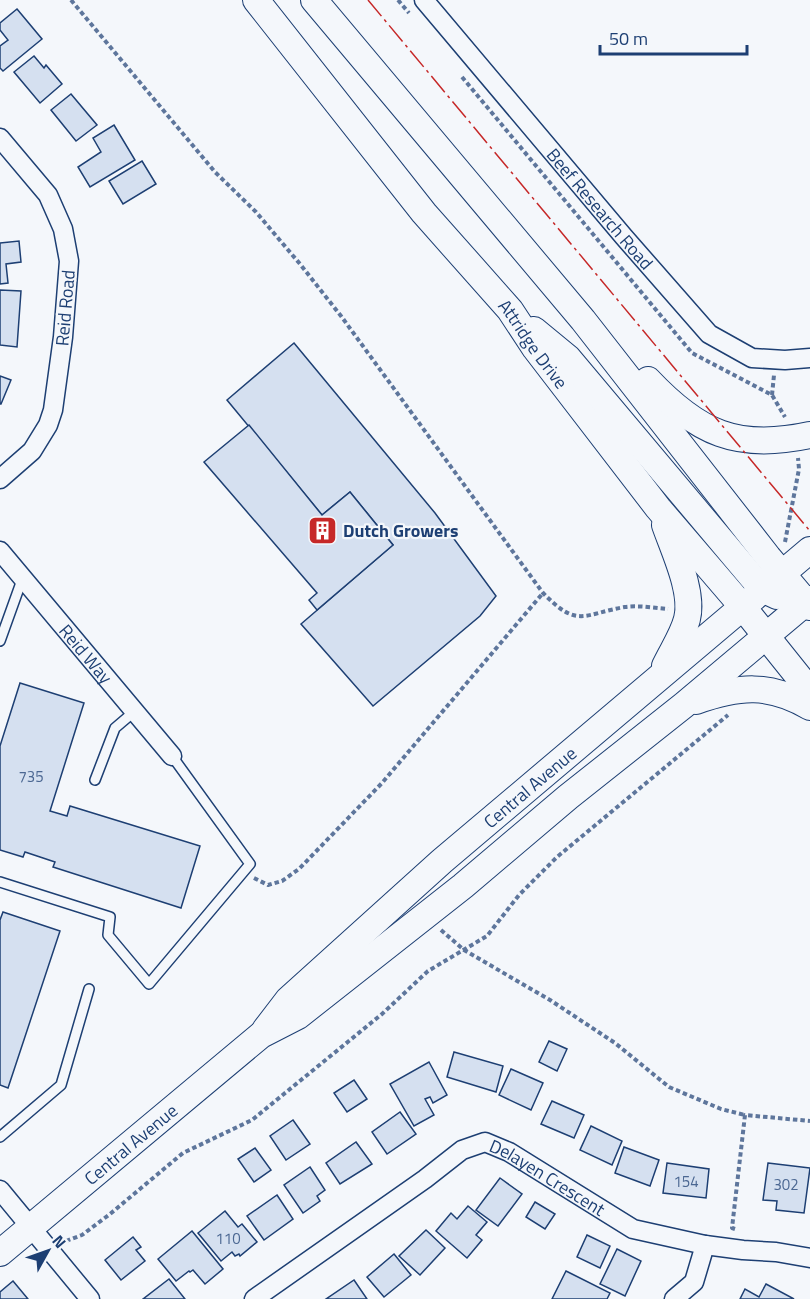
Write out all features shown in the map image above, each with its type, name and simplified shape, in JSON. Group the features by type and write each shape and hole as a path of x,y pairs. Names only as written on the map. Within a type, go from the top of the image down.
{"main road":[{"name":"Attridge Drive","path":"256,0 424,213 510,310 535,348 658,508 742,606 810,691"},
{"path":"314,0 583,320 796,561 809,603 783,598 762,589 568,358 510,310"},
{"path":"583,320 627,359 671,405 701,426 728,437 748,441 802,437"},
{"path":"658,508 680,567 689,610 687,621 660,675"},
{"name":"Central Avenue","path":"0,1253 261,1035 288,1000 442,861 796,561"},
{"name":"Central Avenue","path":"261,1035 298,1016 425,916 568,797 809,603"},
{"path":"684,705 735,690 753,689 782,693 810,707"}],"street":[{"name":"Beef Research Road","path":"424,0 709,334 752,358 785,360 810,358"},
{"name":"Reid Road","path":"0,138 48,195 63,229 69,261 63,338 53,410 48,425 32,451 0,479"},
{"name":"Reid Way","path":"0,551 172,756"},
{"name":"Delayen Crescent","path":"255,1299 425,1179 462,1150 485,1142 508,1152 633,1229 705,1245 810,1258"},
{"path":"0,1190 90,1299"},
{"path":"674,1299 694,1282 705,1245"}],"lane":[{"path":"0,641 23,577"},
{"path":"95,780 115,728 135,711"},
{"path":"0,882 110,917 108,935 149,984 250,864 172,756"},
{"path":"0,1137 61,1085 89,989"}],"path":[{"path":"71,0 208,164 256,212 300,264 341,316 543,593 567,614 577,616 593,616 632,606 689,610"},
{"path":"772,395 788,421 802,437 799,469 785,544 796,561"},
{"path":"242,873 268,885 282,881 299,870 382,783 543,593"},
{"path":"52,1254 69,1239 82,1235 110,1214 183,1153 252,1120 382,1014 428,971 487,936 519,894 557,857 732,712"},
{"path":"425,916 464,950 550,1000 615,1044 669,1087 721,1109 745,1115 810,1121"},
{"path":"732,1228 745,1115"}],"building":[{"path":"17,9 42,39 3,71 0,68 0,46 8,40 0,30 0,23"},
{"path":"34,56 44,68 46,65 62,84 40,103 14,72"},
{"path":"71,94 97,125 76,141 51,110"},
{"path":"114,125 135,160 90,187 78,167 101,152 93,138"},
{"path":"142,161 156,184 123,204 109,181"},
{"path":"19,241 21,262 6,264 8,283 0,284 0,243"},
{"path":"0,290 21,291 17,347 0,345"},
{"path":"294,343 435,513 496,596 480,616 373,706 301,624 393,545 350,492 322,515 227,400"},
{"path":"0,376 11,380 1,404 0,404"},
{"name":"Dutch Growers","path":"249,425 322,515 350,492 393,545 317,610 309,600 317,593 204,462"},
{"path":"20,683 84,703 50,811 67,816 70,806 200,846 181,908 53,867 55,862 25,852 23,857 0,850 0,746"},
{"path":"3,912 60,931 8,1088 0,1085 0,920"},
{"path":"549,1041 567,1049 557,1071 539,1062"},
{"path":"454,1052 503,1066 496,1092 447,1077"},
{"path":"429,1062 447,1095 433,1103 430,1097 425,1099 434,1115 414,1126 390,1084"},
{"path":"511,1069 543,1083 531,1110 499,1095"},
{"path":"354,1080 367,1099 347,1112 334,1093"},
{"path":"552,1101 584,1115 574,1138 541,1124"},
{"path":"400,1112 416,1134 387,1154 372,1132"},
{"path":"293,1120 310,1144 286,1160 270,1136"},
{"path":"591,1126 622,1141 612,1165 580,1150"},
{"path":"356,1142 372,1164 340,1184 326,1163"},
{"path":"624,1147 659,1160 650,1186 615,1173"},
{"path":"255,1148 271,1170 254,1182 238,1159"},
{"path":"667,1163 709,1169 706,1198 663,1193"},
{"path":"768,1163 810,1168 804,1213 776,1210 777,1201 763,1200"},
{"path":"310,1167 325,1190 317,1196 320,1201 303,1213 284,1185"},
{"path":"500,1178 522,1194 498,1226 476,1210"},
{"path":"277,1195 293,1219 264,1240 247,1216"},
{"path":"535,1202 555,1214 545,1229 526,1217"},
{"path":"468,1206 487,1222 476,1235 482,1240 467,1258 436,1231 451,1213 457,1219"},
{"path":"225,1211 238,1227 242,1224 257,1242 240,1256 239,1254 235,1256 232,1252 221,1261 198,1233"},
{"path":"426,1230 445,1248 420,1275 399,1256"},
{"path":"192,1231 223,1269 205,1284 193,1270 176,1281 158,1259"},
{"path":"587,1235 610,1246 600,1268 577,1257"},
{"path":"133,1237 141,1247 136,1250 145,1261 121,1280 105,1260"},
{"path":"617,1249 641,1261 625,1296 600,1284"},
{"path":"394,1254 411,1275 384,1297 367,1277"},
{"path":"566,1271 610,1293 607,1299 552,1299"},
{"path":"169,1279 185,1299 143,1299"},
{"path":"354,1280 367,1299 326,1299"},
{"path":"13,1281 28,1299 0,1299 0,1292"},
{"path":"766,1284 794,1299 740,1299 745,1289 759,1297"}],"power":[{"path":"368,0 810,531"}],"place":[{"name":"Dutch Growers","path":"322,530"}]}
